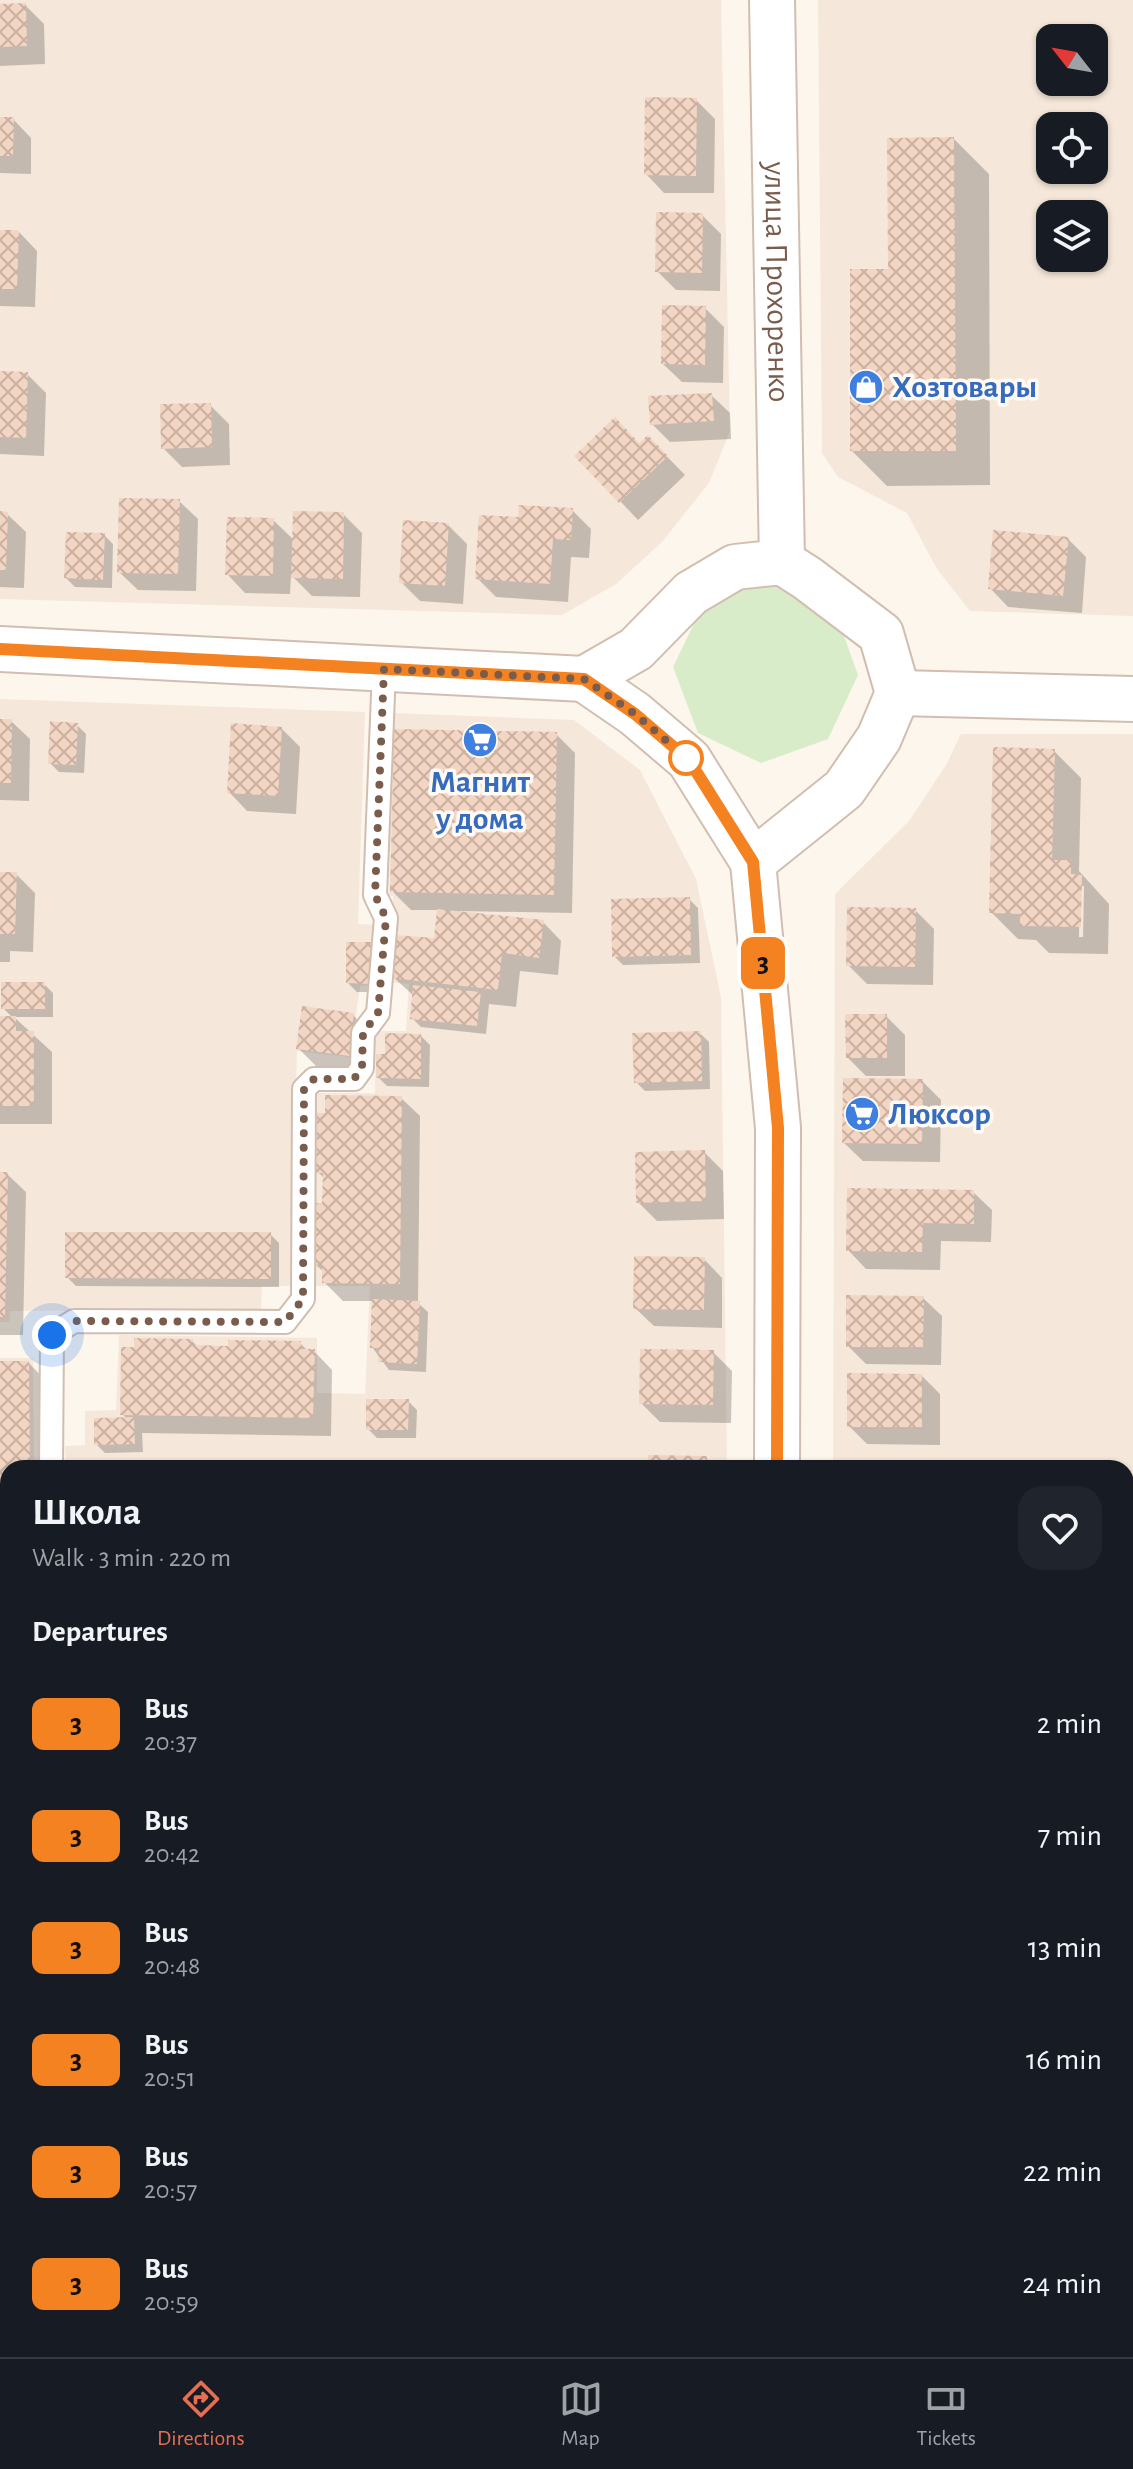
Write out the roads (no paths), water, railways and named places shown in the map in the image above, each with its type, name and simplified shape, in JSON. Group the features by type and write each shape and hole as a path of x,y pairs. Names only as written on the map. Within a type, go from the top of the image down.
{"street":[{"name":"улица Прохоренко","path":"772,0 782,562"},
{"path":"584,679 636,649 691,593 735,567 782,562 881,634 898,693 879,738 844,789 753,862"},
{"path":"0,649 584,679 635,714 689,760 753,862 778,1128 777,1460"},
{"path":"898,693 1133,699"}],"lane":[{"path":"51,1460 52,1335 74,1321 285,1322 303,1299 304,1089 314,1079 354,1079 362,1068 363,1033 378,1013 386,918 375,895 384,669"}],"place":[{"name":"Хозтовары","path":"866,387"},
{"name":"Магнит у дома","path":"480,740"},
{"name":"Люксор","path":"862,1114"}]}
